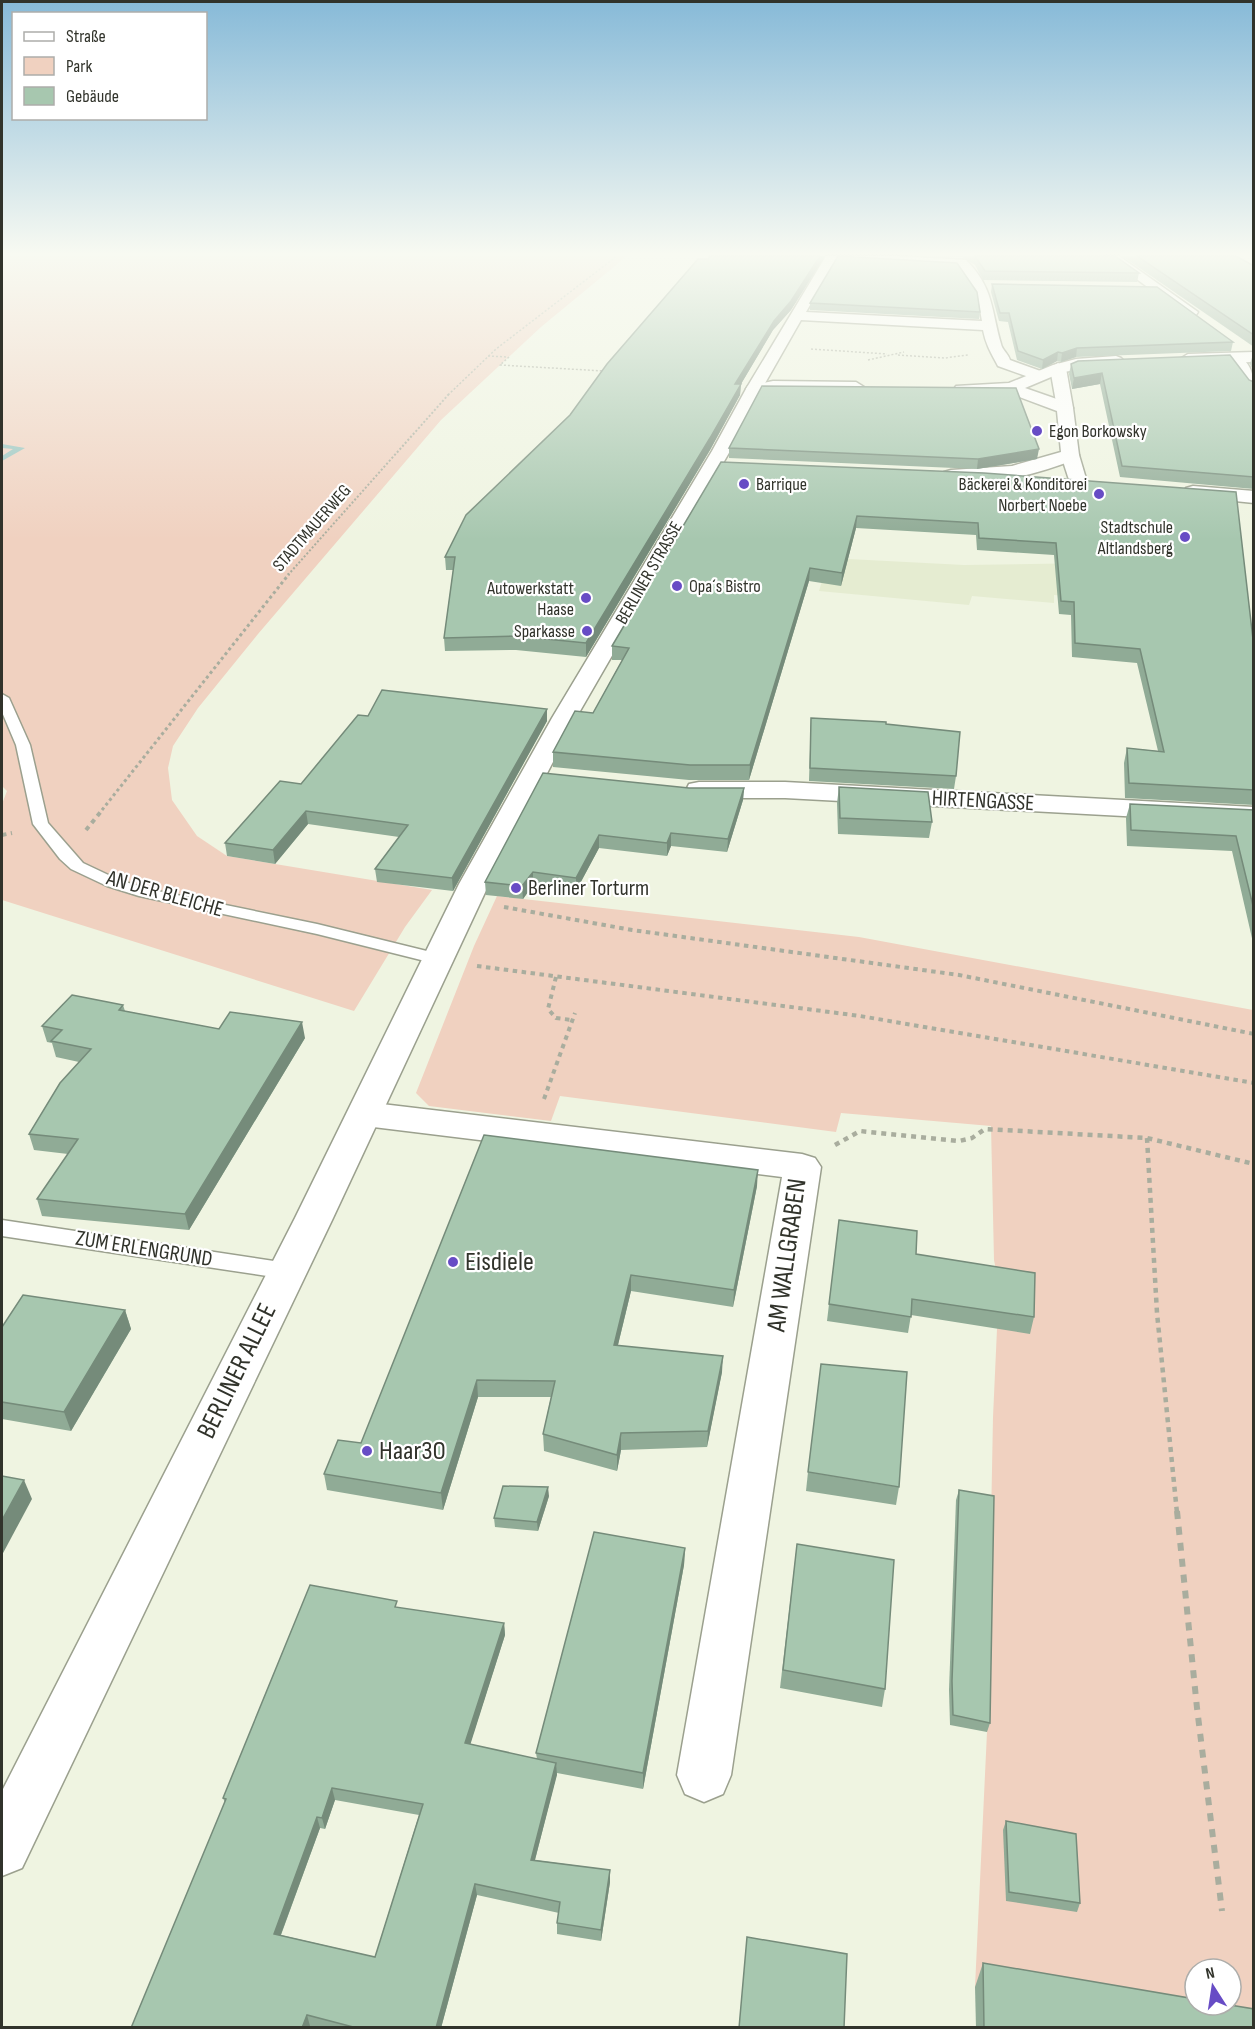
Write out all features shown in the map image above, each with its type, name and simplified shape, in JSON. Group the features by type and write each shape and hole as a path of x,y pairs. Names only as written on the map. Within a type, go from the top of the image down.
{"street":[{"name":"BERLINER STRASSE","path":"470,892 545,776 641,584 722,466 754,389 777,351"},
{"path":"996,351 1001,355 1003,363 1040,376"},
{"path":"1172,360 1232,351 1253,357"},
{"path":"1232,351 1254,386"},
{"path":"1011,388 1058,368 1076,364 1126,361"},
{"path":"938,476 1087,483 1070,455 1058,368"},
{"path":"754,389 773,386 872,387"},
{"path":"950,389 1011,388 1065,408"},
{"path":"977,477 1046,465 1070,455"},
{"path":"1173,490 1254,497"},
{"name":"HIRTENGASSE","path":"678,789 785,790 1254,815"},
{"name":"BERLINER ALLEE","path":"2,1848 365,1113 454,962 470,892"},
{"name":"AM WALLGRABEN","path":"365,1113 802,1167 704,1775"}],"lane":[{"name":"AN DER BLEICHE","path":"2,698 23,745 41,824 66,856 77,866 113,883 145,893 317,929 454,962"},
{"name":"ZUM ERLENGRUND","path":"2,1228 287,1271"}],"path":[{"name":"STADTMAUERWEG","path":"66,856 293,569 452,390 496,351"},
{"path":"846,351 945,358 970,355"},
{"path":"861,361 910,351"},
{"path":"489,356 509,357 500,365 611,372"},
{"path":"502,907 632,930 959,975 1254,1034"},
{"path":"454,962 860,1016 1254,1083"},
{"path":"556,977 548,1008 556,1018 572,1020"},
{"path":"545,1095 575,1013"},
{"path":"802,1167 860,1131 959,1142 972,1138 985,1130 1089,1133 1147,1138 1254,1164"},
{"path":"1147,1138 1157,1313 1197,1708 1222,1911"}],"shaded area":[{"path":"829,558 964,565 1091,563 1177,605 1054,595 1054,603 972,596 969,605 819,591"}],"green space":[{"path":"2,351 516,351 441,420 258,634 198,708 173,746 168,768 172,800 197,836 227,856 432,890 405,927 354,1011 2,900 2,804 7,791 2,786"},
{"path":"497,896 859,937 1253,1010 1253,2027 1214,2027 975,1987 987,1732 993,1417 999,1285 994,1260 991,1126 841,1113 836,1132 560,1096 551,1121 429,1106 416,1093 474,946"}],"building":[{"path":"619,351 756,351 735,384 741,384 710,438 586,643 516,636 444,638 455,557 445,557 466,515 570,415"},
{"path":"1018,351 1069,351 1058,352 1043,360"},
{"path":"1230,355 1249,380 1254,382 1254,477 1122,466 1102,373 1074,378 1071,364 1078,361"},
{"path":"762,386 1016,388 1039,449 978,459 729,448"},
{"path":"721,462 984,473 1236,492 1254,648 1254,790 1129,783 1127,748 1164,752 1140,649 1075,643 1074,602 1061,601 1056,543 979,538 978,523 857,516 842,573 810,568 750,765 690,765 553,752 575,711 593,713 629,648 612,646"},
{"path":"382,690 547,709 452,878 375,869 408,825 306,811 273,850 225,843 280,781 301,784 358,715 368,716"},
{"path":"811,718 886,722 886,724 960,732 956,776 810,768"},
{"path":"543,773 689,788 744,788 728,839 671,833 667,843 599,835 576,878 533,872 522,886 485,882"},
{"path":"839,787 928,792 932,822 840,818"},
{"path":"1130,804 1254,810 1254,910 1236,836 1131,830"},
{"path":"72,995 123,1005 119,1010 219,1029 230,1012 302,1022 185,1214 37,1199 78,1139 29,1134 60,1083 91,1049 51,1041 62,1030 42,1026"},
{"path":"484,1135 758,1170 734,1290 631,1275 614,1345 723,1356 708,1431 621,1433 617,1455 543,1434 555,1381 477,1380 441,1493 324,1474 338,1440 361,1443"},
{"path":"839,1220 917,1231 916,1254 1035,1273 1034,1317 912,1299 911,1317 829,1304"},
{"path":"23,1295 125,1310 64,1412 2,1402 2,1327"},
{"path":"821,1364 907,1372 899,1487 808,1472"},
{"path":"2,1476 24,1480 2,1520"},
{"path":"503,1486 548,1487 537,1522 494,1518"},
{"path":"959,1490 994,1496 990,1723 953,1715 952,1681"},
{"path":"594,1532 685,1548 643,1773 536,1753"},
{"path":"797,1544 894,1560 885,1689 783,1670"},
{"path":"310,1585 397,1601 395,1607 504,1623 465,1743 556,1763 531,1860 610,1870 601,1930 557,1923 560,1902 475,1884 436,2028 357,2028 307,2015 302,2028 131,2028 226,1799 223,1798","holes":["332,1788 423,1804 375,1957 274,1934 317,1817 322,1818"]},
{"path":"1006,1821 1076,1834 1080,1903 1009,1892"},
{"path":"747,1937 847,1954 844,2028 739,2028"},
{"path":"983,1963 1183,1997 1183,2017 1243,2017 1243,2007 1254,2009 1254,2028 984,2028"}],"waterway":[{"path":"2,446 21,448 2,459"}],"place":[{"name":"Egon Borkowsky","path":"1037,431"},
{"name":"Barrique","path":"744,484"},
{"name":"Bäckerei & Konditorei Norbert Noebe","path":"1099,494"},
{"name":"Stadtschule Altlandsberg","path":"1185,537"},
{"name":"Opa´s Bistro","path":"677,586"},
{"name":"Autowerkstatt Haase","path":"586,598"},
{"name":"Sparkasse","path":"587,631"},
{"name":"Berliner Torturm","path":"516,888"},
{"name":"Eisdiele","path":"453,1262"},
{"name":"Haar3O","path":"367,1451"}]}
